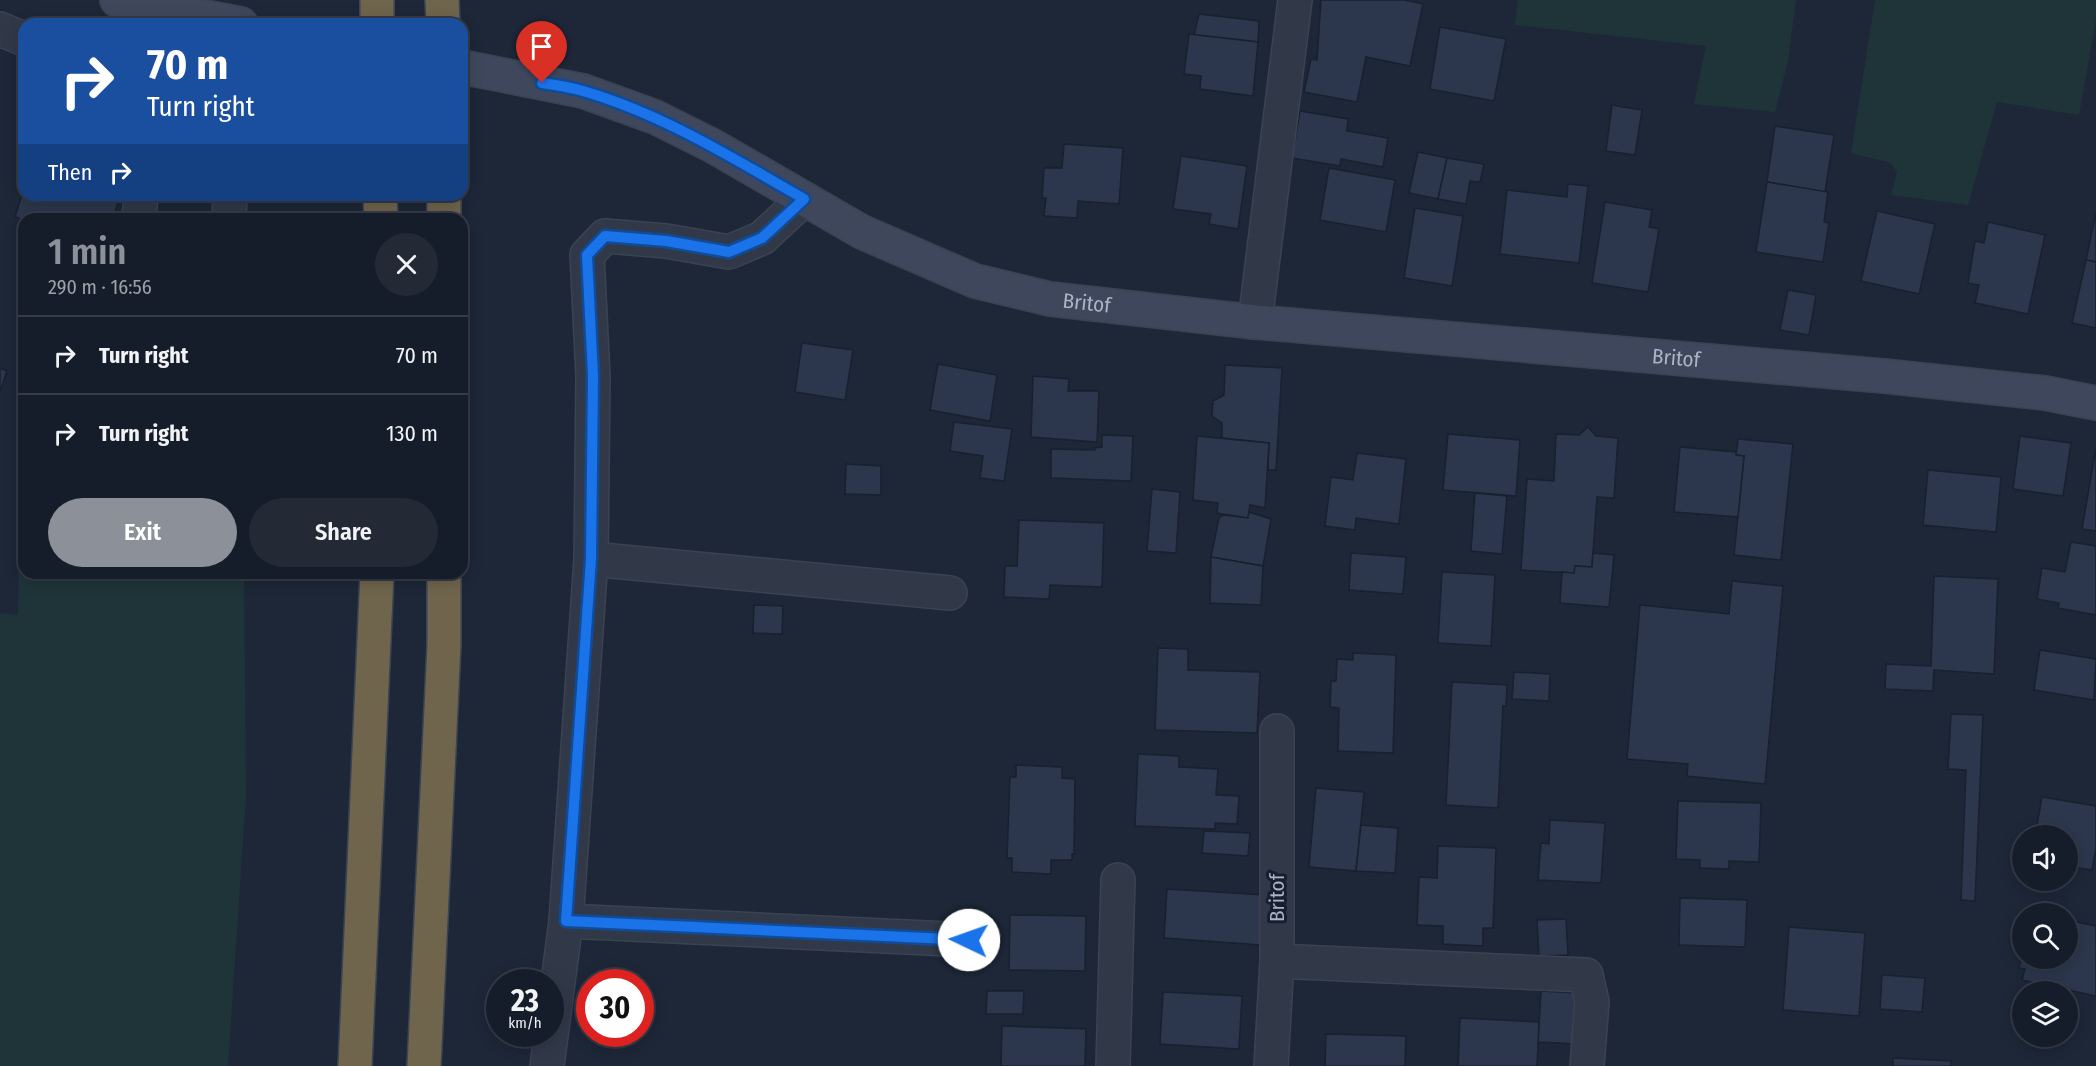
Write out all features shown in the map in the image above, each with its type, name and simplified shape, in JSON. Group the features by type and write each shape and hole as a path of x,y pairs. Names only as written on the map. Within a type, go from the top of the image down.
{"highway":[{"path":"377,0 377,18"},
{"path":"442,0 443,18"},
{"path":"355,1066 377,579"},
{"path":"424,1066 443,657 444,579"}],"street":[{"path":"117,0 210,18"},
{"path":"1256,322 1295,0"},
{"path":"0,29 18,36"},
{"name":"Britof","path":"468,68 582,91 655,117 713,146 862,232 975,281 1050,299 1256,322 1884,376 2045,393 2096,403"},
{"path":"547,1066 566,921 591,559 593,376 587,255 605,236 666,241 729,252 762,238 804,199"},
{"path":"591,559 950,593"},
{"name":"Britof","path":"1271,1066 1277,961 1277,731"},
{"path":"1113,1066 1118,880"},
{"path":"566,921 969,940"},
{"path":"1277,961 1586,975 1592,1002 1587,1066"}],"green space":[{"path":"1518,0 1796,0 1788,61 1775,112 1694,104 1706,46 1515,25"},
{"path":"1875,0 2096,0 2096,20 2079,115 1997,102 1968,205 1891,195 1897,172 1891,163 1851,153"},
{"path":"19,579 244,579 246,796 228,1066 0,1066 0,613 18,615"}],"building":[{"path":"1321,0 1405,0 1423,4 1410,66 1366,57 1357,102 1304,92 1311,59 1317,60"},
{"path":"1199,14 1259,21 1258,42 1194,35"},
{"path":"1440,27 1506,39 1494,101 1430,89"},
{"path":"1189,34 1258,42 1253,96 1200,89 1201,76 1184,74"},
{"path":"1612,105 1642,110 1635,155 1606,151"},
{"path":"1300,111 1348,119 1347,131 1388,138 1383,167 1341,159 1340,166 1292,158"},
{"path":"1775,126 1834,135 1825,192 1767,182"},
{"path":"1064,144 1123,148 1119,204 1078,201 1077,218 1044,216 1046,198 1042,198 1044,168 1062,168"},
{"path":"1418,152 1447,158 1438,199 1409,193"},
{"path":"1181,156 1247,166 1238,229 1209,224 1211,214 1173,209"},
{"path":"1447,158 1484,164 1480,182 1470,181 1466,204 1438,199"},
{"path":"1329,168 1395,180 1386,232 1320,220"},
{"path":"1767,182 1828,192 1824,222 1829,223 1823,262 1756,252"},
{"path":"1568,184 1588,186 1579,263 1500,254 1507,190 1567,197"},
{"path":"20,201 118,201 115,213 18,213 18,218 15,217"},
{"path":"1605,202 1652,210 1649,227 1659,229 1648,292 1592,283"},
{"path":"1415,208 1463,216 1452,286 1404,278"},
{"path":"1877,211 1935,224 1919,294 1861,281"},
{"path":"2096,213 2096,262 2086,260"},
{"path":"1988,222 2045,235 2028,314 1975,303 1979,285 1968,283 1975,241 1984,243"},
{"path":"2086,260 2096,262 2096,328 2072,323"},
{"path":"1788,290 1816,295 1809,335 1780,330"},
{"path":"802,343 853,350 845,400 795,392"},
{"path":"938,364 997,375 990,421 930,410"},
{"path":"1225,365 1282,368 1276,470 1268,470 1269,443 1222,438 1222,423 1212,416 1213,401 1224,395"},
{"path":"0,368 7,371 0,392"},
{"path":"1033,376 1069,379 1068,391 1099,391 1097,442 1031,437"},
{"path":"954,422 1012,429 1004,481 980,478 983,456 950,451"},
{"path":"1588,427 1596,436 1618,438 1614,498 1597,497 1592,567 1575,566 1574,573 1521,570 1527,479 1554,481 1556,434 1579,435"},
{"path":"1448,434 1520,440 1516,496 1443,490"},
{"path":"1102,435 1133,436 1131,481 1051,478 1051,449 1095,450 1095,448 1102,447"},
{"path":"1197,436 1269,443 1265,508 1250,505 1248,518 1217,513 1218,503 1193,500"},
{"path":"2020,436 2071,443 2063,496 2013,489"},
{"path":"1738,439 1793,444 1781,560 1734,555 1744,456 1736,455"},
{"path":"1680,447 1736,452 1736,455 1744,456 1738,517 1674,512"},
{"path":"2096,448 2096,531 2082,529"},
{"path":"1357,453 1406,459 1399,524 1356,518 1355,530 1325,526 1331,477 1353,480"},
{"path":"846,464 881,466 881,495 845,494"},
{"path":"1928,470 2001,477 1996,532 1923,525"},
{"path":"1152,489 1180,492 1176,553 1147,551"},
{"path":"1475,493 1507,496 1502,554 1471,551"},
{"path":"1249,512 1271,519 1263,566 1211,557 1219,518 1223,515 1248,518"},
{"path":"1019,520 1104,523 1102,587 1050,585 1049,599 1004,597 1005,566 1017,566"},
{"path":"2071,542 2096,546 2096,615 2058,608 2059,603 2037,599 2042,568 2065,572"},
{"path":"1351,553 1406,557 1403,594 1349,590"},
{"path":"1593,553 1614,555 1609,607 1560,603 1562,572 1574,573 1575,566 1592,567"},
{"path":"1211,557 1263,566 1261,605 1210,603"},
{"path":"1442,572 1495,575 1491,646 1438,643"},
{"path":"1934,576 1998,579 1994,674 1934,670 1933,691 1885,689 1886,664 1931,666"},
{"path":"1732,581 1783,586 1765,784 1687,776 1688,764 1627,759 1640,605 1729,614"},
{"path":"754,605 783,606 782,634 753,633"},
{"path":"1158,648 1188,649 1188,670 1260,672 1257,733 1155,730"},
{"path":"2040,650 2096,659 2094,700 2034,690"},
{"path":"1353,653 1396,655 1393,753 1338,751 1339,708 1330,707 1331,681 1336,681 1337,659 1353,660"},
{"path":"1514,672 1550,674 1549,701 1512,699"},
{"path":"1452,682 1507,685 1506,706 1503,706 1498,808 1446,805"},
{"path":"1951,714 1983,715 1975,901 1961,900 1966,770 1948,769"},
{"path":"1138,754 1179,756 1179,767 1218,769 1216,795 1239,796 1237,824 1215,823 1215,829 1135,826"},
{"path":"1016,765 1062,767 1062,778 1075,779 1074,854 1072,854 1072,860 1051,860 1051,874 1012,872 1012,858 1007,858 1010,777 1016,777"},
{"path":"1316,788 1364,792 1356,871 1309,867"},
{"path":"2042,797 2096,806 2096,848 2092,870 2078,868 2078,825 2037,825"},
{"path":"1678,801 1761,803 1759,862 1729,861 1729,869 1700,868 1700,860 1676,859"},
{"path":"1550,820 1605,823 1601,883 1538,880 1541,843 1549,844"},
{"path":"1361,825 1398,828 1395,873 1356,871"},
{"path":"1204,831 1250,833 1248,856 1202,853"},
{"path":"1438,846 1496,848 1493,928 1483,928 1483,946 1443,944 1443,926 1417,925 1419,877 1437,878"},
{"path":"1167,889 1265,895 1262,945 1164,938"},
{"path":"1680,898 1747,900 1745,947 1679,945"},
{"path":"1010,915 1086,916 1085,971 1009,970"},
{"path":"1566,919 1568,955 1539,956 1537,920"},
{"path":"2078,922 2096,926 2096,996 2078,992 2078,981 2022,980 2025,969 2078,969"},
{"path":"1789,927 1865,933 1859,1016 1783,1010"},
{"path":"1882,975 1925,978 1922,1012 1880,1009"},
{"path":"987,991 1024,991 1023,1014 986,1014"},
{"path":"1541,991 1580,993 1578,1044 1538,1042"},
{"path":"1163,992 1242,996 1239,1049 1160,1044"},
{"path":"1460,1018 1539,1022 1537,1066 1458,1066"},
{"path":"1002,1026 1086,1029 1085,1066 1001,1066"},
{"path":"1326,1034 1406,1036 1405,1066 1325,1066"},
{"path":"1893,1058 1951,1061 1951,1066 1893,1066"}],"route":[{"path":"542,83 582,91 655,117 713,146 804,199 762,238 729,252 666,241 605,236 587,255 593,376 591,559 566,921 969,940"}]}
